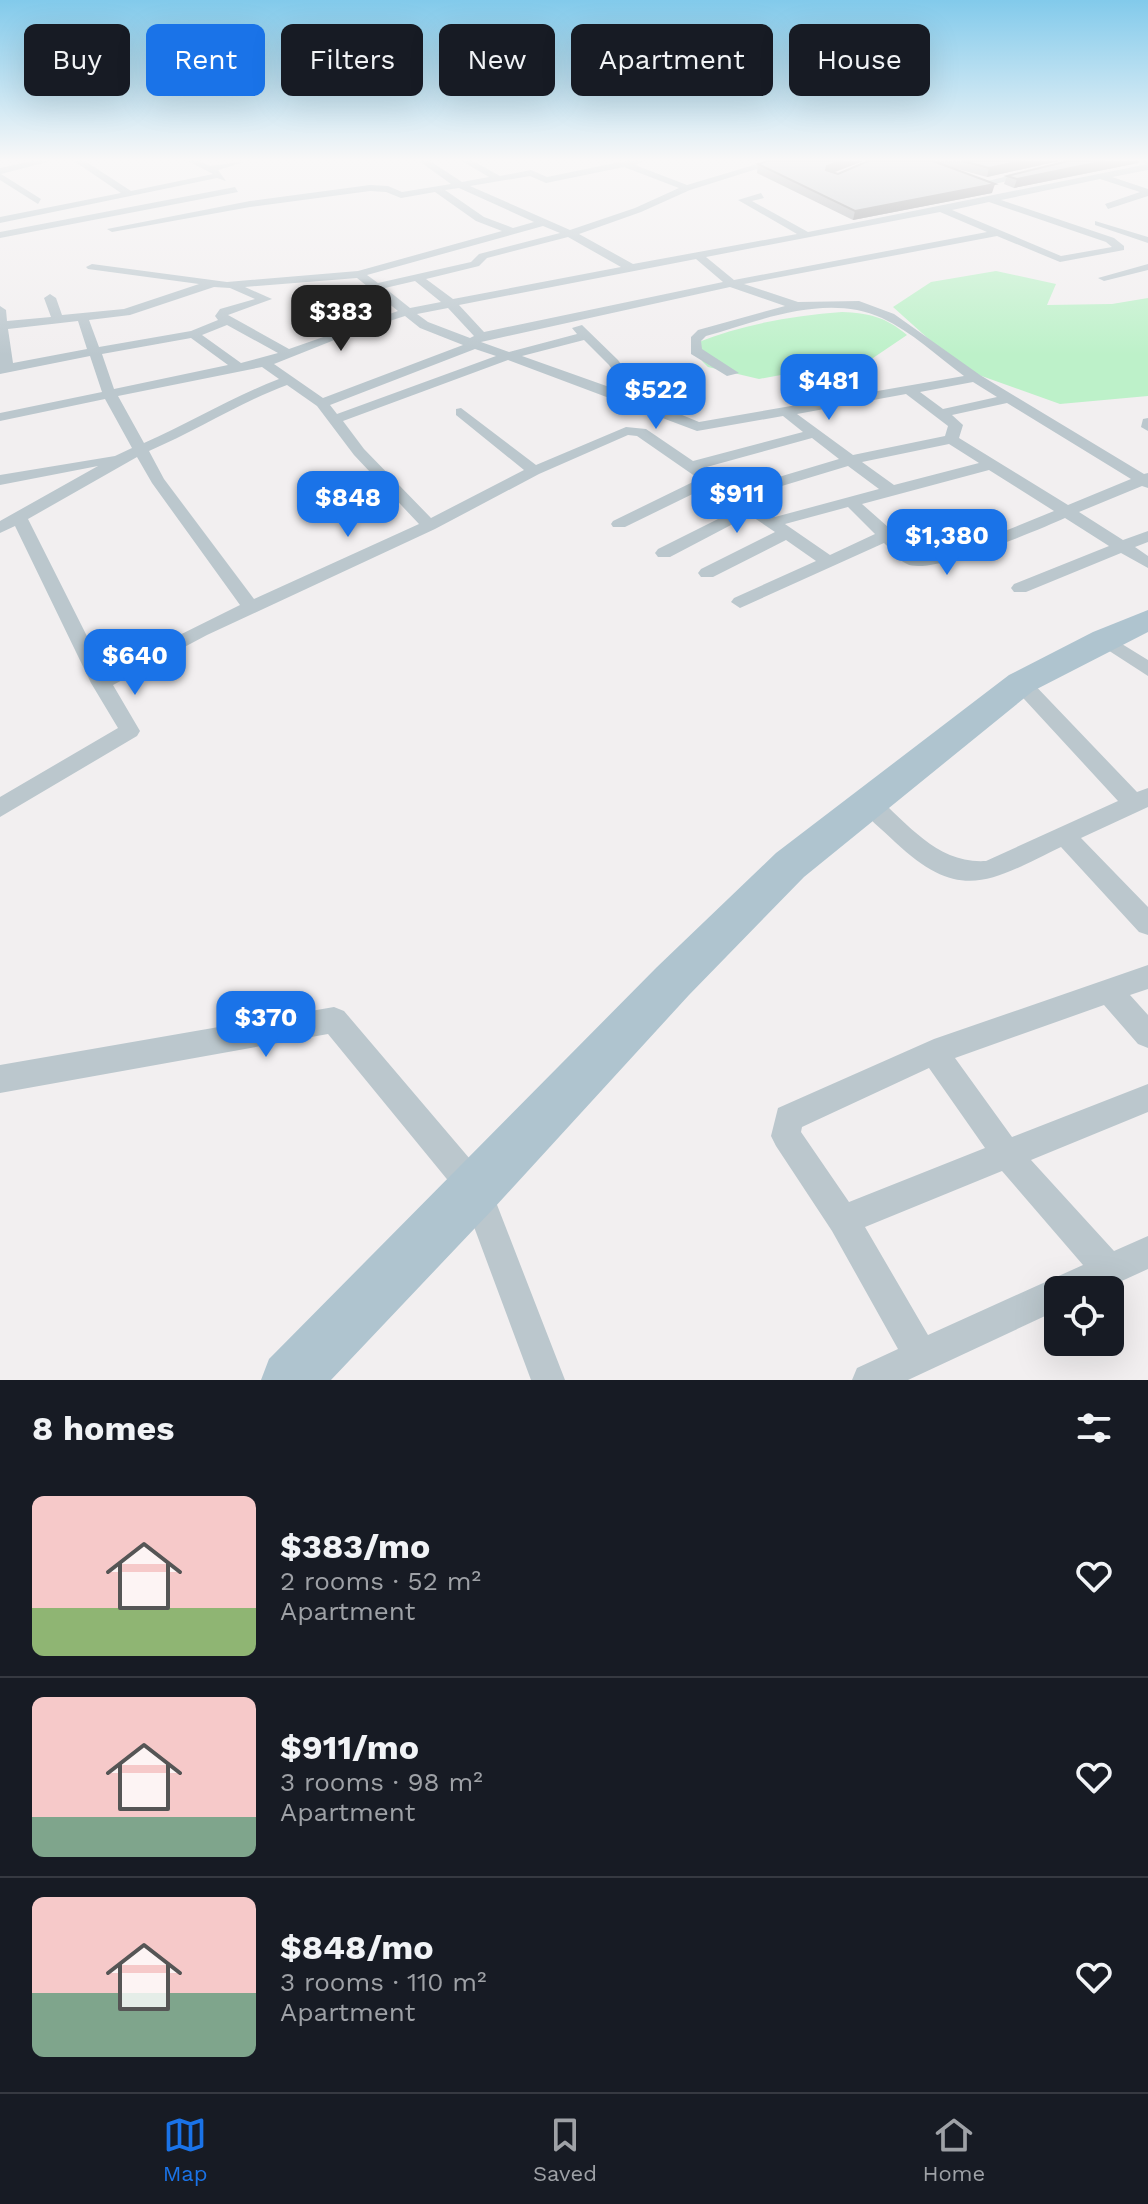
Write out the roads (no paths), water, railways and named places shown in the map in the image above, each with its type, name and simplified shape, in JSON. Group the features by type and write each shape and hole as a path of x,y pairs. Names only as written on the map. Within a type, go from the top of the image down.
{"main road":[{"path":"290,1380 476,1190 673,981 790,865 1021,683 1104,639 1148,620"}],"street":[{"path":"0,235 50,225"},
{"path":"112,229 132,225"},
{"path":"181,225 189,232"},
{"path":"497,225 515,232"},
{"path":"1,326 121,313 220,284 359,274 534,225"},
{"path":"552,225 595,244 631,268"},
{"path":"376,287 475,264 483,256 593,225"},
{"path":"788,225 807,236"},
{"path":"0,417 264,363 407,312 862,225"},
{"path":"980,225 1060,259 1120,248 1110,240 1068,225"},
{"path":"1106,225 1148,240"},
{"path":"322,403 475,342 566,318 999,233"},
{"path":"697,255 732,284 797,306"},
{"path":"92,267 220,284 266,299 222,313 242,330 289,354"},
{"path":"1104,278 1148,267"},
{"path":"359,274 426,326 475,342 505,357 641,403 697,427 975,378"},
{"path":"417,277 450,303 475,342"},
{"path":"50,298 58,320"},
{"path":"732,373 696,351 695,340 702,333 797,306 859,305 901,324 975,378 1146,480"},
{"path":"0,310 3,369 193,334 228,320"},
{"path":"121,313 167,337"},
{"path":"566,318 629,379 641,403"},
{"path":"83,319 109,393 135,452 251,607"},
{"path":"207,343 242,330"},
{"path":"193,334 239,367"},
{"path":"336,419 505,357 587,335"},
{"path":"264,363 322,403 359,452 429,525"},
{"path":"0,528 135,452 199,424 249,395 289,380"},
{"path":"906,388 956,425 951,439"},
{"path":"939,414 1008,399"},
{"path":"785,411 891,491"},
{"path":"461,412 534,471"},
{"path":"101,683 534,471 626,431 641,432 829,562"},
{"path":"690,467 814,433"},
{"path":"731,496 850,460 951,439 1148,563"},
{"path":"0,480 135,452"},
{"path":"707,573 778,528 851,502 992,464"},
{"path":"851,502 912,560 922,562 996,541 1146,480"},
{"path":"619,524 708,481"},
{"path":"664,553 750,509"},
{"path":"0,808 130,731 101,683 19,517"},
{"path":"740,602 887,535"},
{"path":"1020,588 1148,536"},
{"path":"1104,639 1148,669"},
{"path":"868,802 940,866 968,875 988,871 1141,801 1021,683"},
{"path":"1066,837 1148,924"},
{"path":"921,1356 843,1220 786,1136 788,1118 934,1052 1148,977"},
{"path":"1110,992 1148,1035"},
{"path":"0,1079 334,1020 476,1190 548,1380"},
{"path":"934,1052 1007,1155 1109,1270"},
{"path":"843,1220 1148,1098"},
{"path":"1096,1276 1148,1252"},
{"path":"869,1380 1044,1299"}]}
